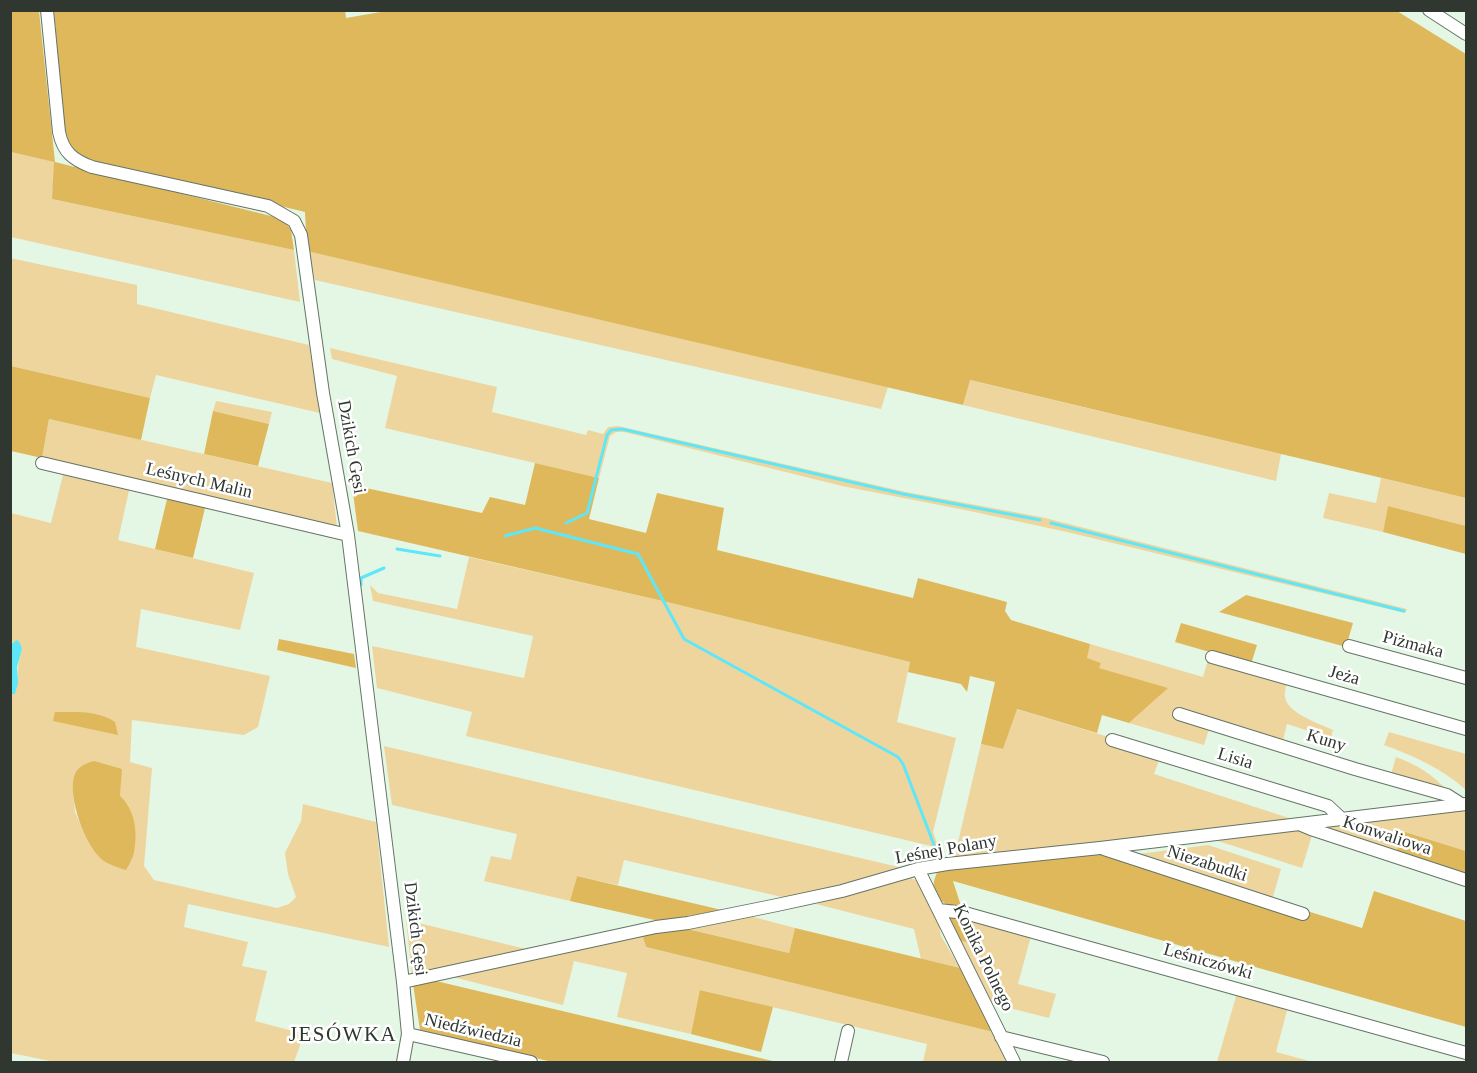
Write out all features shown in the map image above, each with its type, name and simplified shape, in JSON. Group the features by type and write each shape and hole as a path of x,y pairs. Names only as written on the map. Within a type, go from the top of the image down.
{"street":[{"name":"Dzikich Gęsi","path":"47,10 59,132 63,147 72,157 92,168 268,206 290,217 297,224 301,235 323,393 348,535 403,982 408,1034 403,1062"},
{"path":"1429,10 1467,34"},
{"name":"Leśnych Malin","path":"42,463 348,535"},
{"name":"Piżmaka","path":"1349,646 1467,678"},
{"name":"Jeża","path":"1212,657 1467,729"},
{"name":"Kuny","path":"1179,714 1447,795 1464,804"},
{"name":"Lisia","path":"1112,740 1328,806 1343,820"},
{"name":"Leśnej Polany","path":"403,982 645,929 688,923 831,893 918,869 947,864 1101,848 1298,823 1343,820 1464,804"},
{"name":"Konwaliowa","path":"1298,823 1311,830 1467,880"},
{"name":"Niezabudki","path":"1101,848 1303,915"},
{"name":"Konika Polnego","path":"918,869 1014,1062"},
{"name":"Leśniczówki","path":"939,910 976,916 1467,1053"},
{"path":"841,1062 848,1031"},
{"name":"Niedźwiedzia","path":"408,1034 531,1062"},
{"path":"1001,1037 1103,1062"}],"shaded area":[{"path":"345,10 346,18 392,10 1397,11 1466,54 1466,498 970,380 963,405 307,251 305,212 90,160 79,156 65,141 54,11"},
{"path":"11,11 39,11 55,162 283,219 291,230 294,250 52,199 54,162 11,152"},
{"path":"11,152 55,162 52,199 294,250 300,302 11,237"},
{"path":"308,251 888,387 881,409 315,280"},
{"path":"10,258 137,285 137,304 309,345 320,413 156,375 150,398 11,366"},
{"path":"330,348 497,387 492,412 586,435 588,430 603,434 608,427 618,426 906,492 1041,517 1407,609 1405,613 1067,532 842,486 624,432 616,432 610,436 599,478 385,428 397,376 332,359"},
{"path":"11,366 150,398 141,440 49,419 42,458 11,451"},
{"path":"969,380 1281,454 1276,481 963,405"},
{"path":"216,401 272,412 269,424 213,411"},
{"path":"213,411 269,424 258,466 204,454"},
{"path":"49,419 332,483 337,527 42,458"},
{"path":"535,463 599,478 589,519 646,533 657,493 724,508 717,550 913,598 918,578 1007,602 1005,611 1011,620 1090,644 1087,658 1101,663 1099,668 1168,688 1129,723 1102,715 1097,733 1017,709 1003,749 981,744 995,682 970,676 967,692 961,684 908,672 910,662 667,602 358,531 352,485 482,513 490,497 525,505"},
{"path":"64,471 130,486 118,540 254,573 240,630 141,609 136,647 270,676 258,727 244,735 132,720 130,762 152,768 144,866 154,880 277,908 289,904 296,897 288,874 285,853 301,821 303,804 376,822 389,947 188,904 184,927 248,942 242,966 267,971 255,1021 304,1034 294,1062 55,1062 11,1053 10,694 15,694 22,649 12,642 11,644 11,513 51,523","holes":["121,769 120,796 83,830 75,812 73,792"]},
{"path":"1381,478 1466,498 1466,526 1388,506 1383,532 1323,518 1329,493 1376,503"},
{"path":"168,495 206,504 193,558 155,549"},
{"path":"1388,506 1466,526 1466,554 1383,532"},
{"path":"469,557 667,602 910,662 897,722 956,738 933,832 943,860 936,861 931,846 466,736 472,712 377,688 372,646 524,678 533,636 373,601 370,585 378,593 457,609"},
{"path":"1246,595 1353,623 1346,647 1219,612"},
{"path":"1181,623 1257,645 1251,664 1175,642"},
{"path":"279,639 354,654 356,668 277,650"},
{"path":"1090,644 1203,677 1208,660 1287,682 1285,695 1287,703 1298,713 1333,730 1331,738 1287,724 1282,744 1210,726 1204,745 1129,723 1167,688 1098,668 1101,663 1086,658"},
{"path":"1016,709 1112,738 1160,757 1154,774 1292,819 954,859 981,744 1003,749"},
{"path":"55,712 101,715 115,722 118,735 53,721"},
{"path":"1389,732 1466,754 1466,790 1428,764 1384,745"},
{"path":"384,746 907,869 786,898 624,860 618,885 577,876 570,901 484,881 491,856 511,860 517,834 392,805"},
{"path":"1396,757 1424,771 1447,791 1390,778"},
{"path":"94,761 122,769 120,796 132,815 136,837 131,861 126,870 106,862 97,855 85,834 75,808 73,783 76,771"},
{"path":"1466,808 1466,851 1400,830 1400,842 1396,852 1318,826"},
{"path":"1290,827 1312,835 1302,868 1218,841"},
{"path":"1399,830 1466,851 1466,876 1396,852 1400,842"},
{"path":"1208,845 1281,869 1272,900 1131,855"},
{"path":"1100,854 1304,919 1307,911 1362,928 1374,891 1466,921 1466,1027 953,881 962,909 941,901 934,891 935,877 939,869"},
{"path":"577,876 722,910 659,921 570,901"},
{"path":"905,876 918,881 937,916 941,936 960,968 921,959 914,929 816,904"},
{"path":"746,915 795,928 789,953 679,927"},
{"path":"950,916 963,916 973,944 959,940 949,919"},
{"path":"963,916 1031,936 1018,984 1056,994 1049,1018 993,1004 988,1000 959,940 973,944"},
{"path":"406,920 526,949 412,975"},
{"path":"679,927 789,953 795,928 960,968 975,989 993,1032 646,947 642,934"},
{"path":"642,934 646,947 993,1032 1009,1062 923,1062 927,1044 701,990 691,1034 617,1017 627,973 574,961 563,1005 453,977"},
{"path":"436,981 777,1062 552,1062 420,1030 413,984"},
{"path":"700,990 773,1007 761,1052 691,1034"},
{"path":"1237,993 1288,1007 1276,1052 1313,1062 1217,1062"}],"water":[{"path":"17,640 22,649 17,667 18,683 15,694 11,694 11,644"}],"waterway":[{"path":"566,523 587,513 607,435 611,430 622,429 903,494 1040,520"},
{"path":"1051,523 1404,611"},
{"path":"505,536 535,528 638,554 684,639 898,757 903,764 939,858"},
{"path":"397,549 440,556"},
{"path":"361,585 361,578 384,568"}],"district":[{"name":"JESÓWKA","path":"343,1035"}]}
